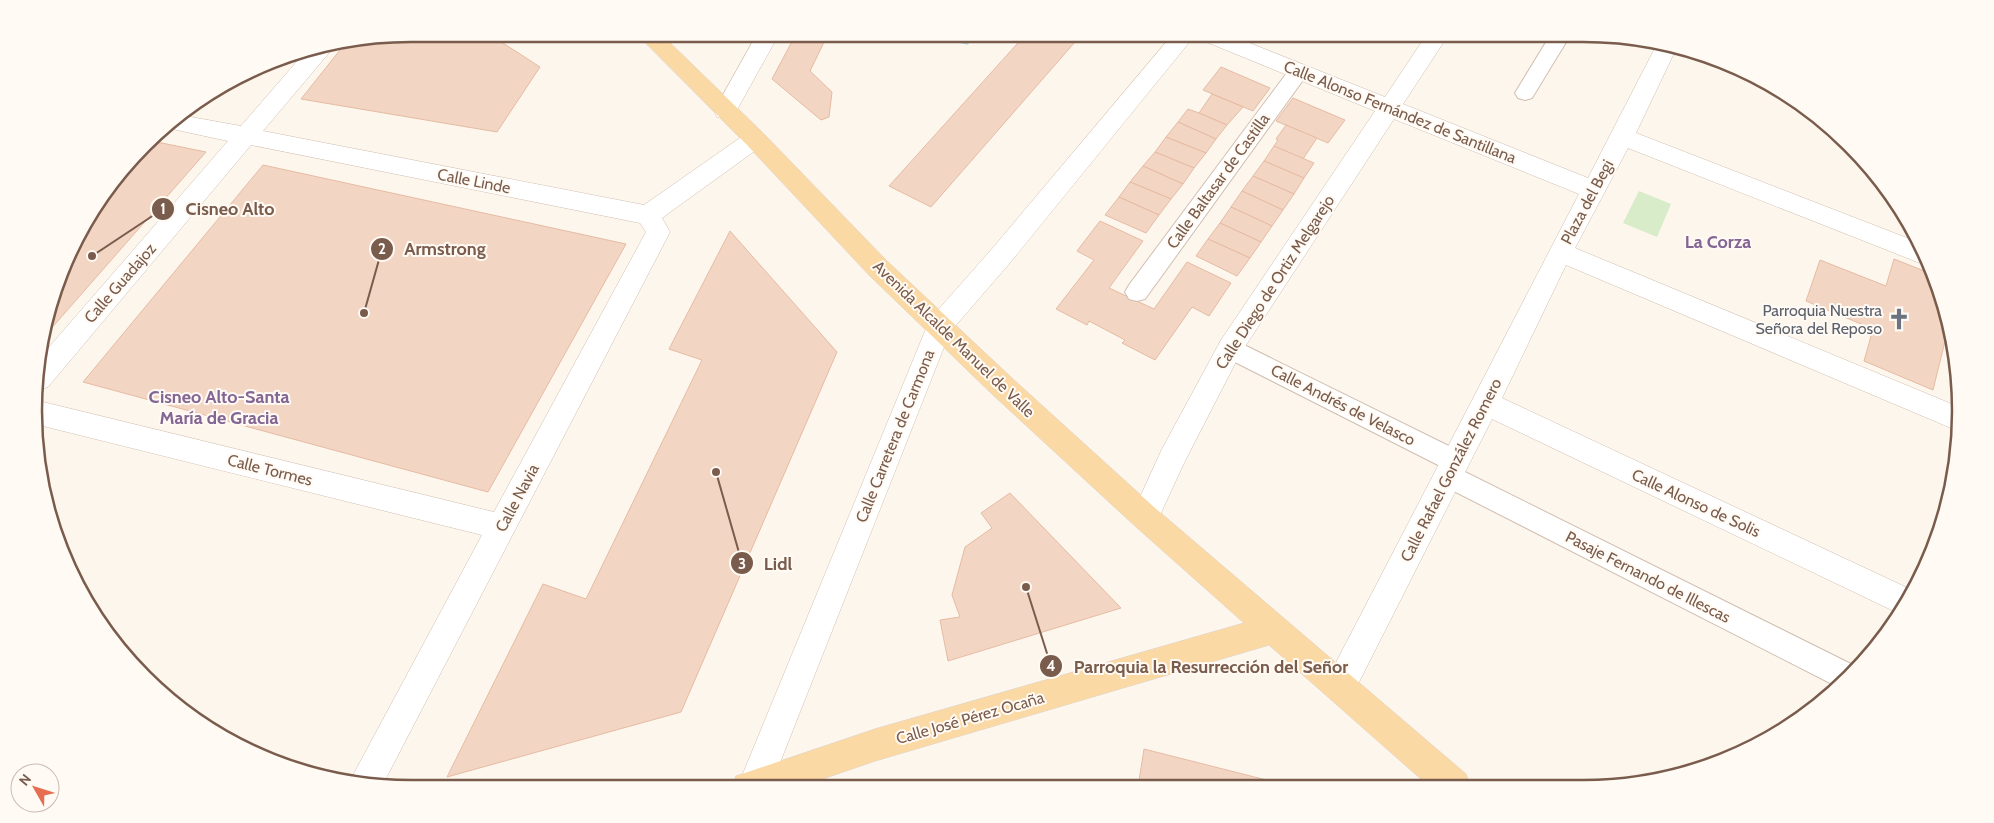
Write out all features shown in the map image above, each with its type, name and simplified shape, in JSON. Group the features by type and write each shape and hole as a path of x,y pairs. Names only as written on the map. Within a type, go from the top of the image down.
{"main road":[{"name":"Avenida Alcalde Manuel de Valle","path":"656,42 755,139 878,268 1003,387 1145,517 1447,780"},
{"name":"Calle José Pérez Ocaña","path":"775,780 875,746 1274,629"}],"street":[{"path":"725,110 763,42"},
{"name":"Calle Carretera de Carmona","path":"754,780 940,326 1000,257 1178,42"},
{"name":"Calle Alonso Fernández de Santillana","path":"1227,42 1594,190"},
{"name":"Calle Diego de Ortiz Melgarejo","path":"1145,517 1172,458 1230,348 1433,42"},
{"path":"1525,93 1556,42"},
{"name":"Plaza del Begi","path":"1664,52 1622,137 1560,252 1952,416"},
{"name":"Calle Guadajoz","path":"45,371 315,55"},
{"name":"Calle Baltasar de Castilla","path":"1137,292 1299,71"},
{"name":"Calle Linde","path":"182,123 648,215"},
{"path":"1622,137 1914,251"},
{"path":"648,215 755,139"},
{"name":"Calle Navia","path":"368,778 658,232 648,215"},
{"name":"Calle Rafael González Romero","path":"1340,687 1486,403 1560,252"},
{"name":"Calle Andrés de Velasco","path":"1230,348 1452,469"},
{"name":"Calle Alonso de Solis","path":"1486,403 1900,599"},
{"name":"Calle Tormes","path":"42,414 502,527"},
{"name":"Pasaje Fernando de Illescas","path":"1452,469 1841,674"}],"green space":[{"path":"1639,191 1671,204 1657,237 1623,223"}],"building":[{"path":"412,42 501,42 540,67 497,132 301,99 340,50 363,46"},
{"path":"792,42 824,42 810,71 832,92 829,117 821,120 772,79"},
{"path":"1019,42 1075,42 931,207 889,186"},
{"path":"1221,67 1270,88 1253,111 1203,90"},
{"path":"1212,94 1243,107 1227,125 1199,113"},
{"path":"1293,98 1345,120 1328,143 1276,121"},
{"path":"1188,109 1227,125 1216,139 1178,122"},
{"path":"1178,122 1216,139 1206,153 1166,137"},
{"path":"1286,125 1317,138 1303,159 1274,146 1278,140 1276,139"},
{"path":"1166,137 1206,153 1194,168 1155,152"},
{"path":"159,143 206,152 53,327 62,293 81,248 105,206 134,168"},
{"path":"1274,146 1314,163 1304,178 1264,161"},
{"path":"1155,152 1194,168 1183,184 1143,166"},
{"path":"1264,161 1304,178 1294,194 1253,176"},
{"path":"263,165 626,244 488,492 83,382"},
{"path":"1143,166 1183,184 1171,199 1130,182"},
{"path":"1253,176 1294,194 1283,210 1242,191"},
{"path":"1130,182 1171,199 1159,215 1119,197"},
{"path":"1242,191 1283,210 1272,226 1231,207"},
{"path":"1119,197 1159,215 1146,233 1105,215"},
{"path":"1231,207 1272,226 1261,242 1220,223"},
{"path":"1100,221 1143,241 1109,288 1154,309 1187,262 1231,283 1209,316 1192,307 1155,360 1122,343 1125,340 1089,321 1087,325 1056,309 1094,260 1077,251"},
{"path":"1220,223 1261,242 1250,258 1208,239"},
{"path":"730,231 837,352 681,712 447,777 543,584 586,599 702,360 669,349"},
{"path":"1208,239 1250,258 1237,276 1196,256"},
{"name":"Parroquia Nuestra Señora del Reposo","path":"1894,259 1923,271 1939,316 1945,343 1933,390 1864,361 1873,329 1806,301 1820,260 1886,286"},
{"path":"1010,493 1121,608 948,661 940,620 960,617 952,595 965,547 992,528 981,513"},
{"path":"1144,749 1266,780 1139,780"}],"place":[{"name":"Cisneo Alto","path":"92,256"},
{"name":"Armstrong","path":"364,313"},
{"name":"Parroquia Nuestra Señora del Reposo","path":"1899,319"},
{"name":"Lidl","path":"716,472"},
{"name":"Parroquia la Resurrección del Señor","path":"1026,587"}],"district":[{"name":"La Corza","path":"1718,242"},
{"name":"Cisneo Alto-Santa María de Gracia","path":"219,407"}]}
